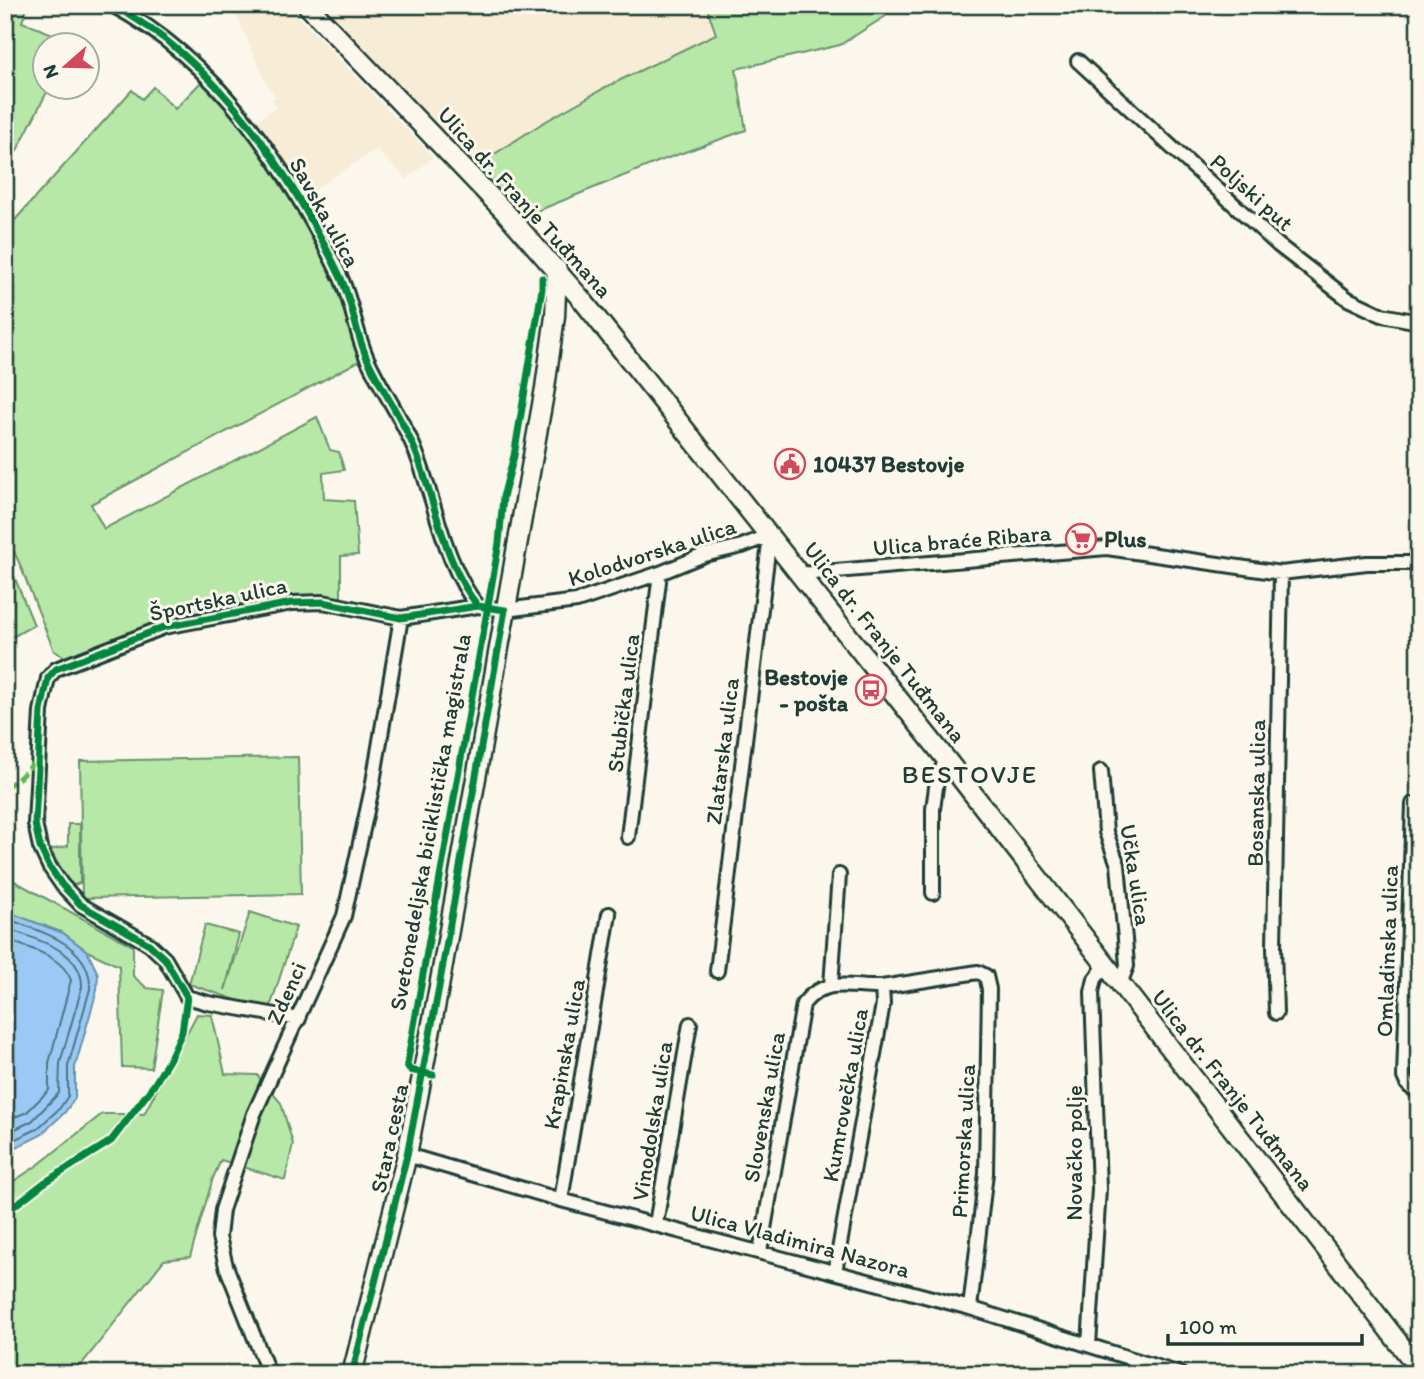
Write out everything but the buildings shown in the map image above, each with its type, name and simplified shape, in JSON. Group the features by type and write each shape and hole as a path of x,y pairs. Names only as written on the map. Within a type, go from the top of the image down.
{"main road":[{"name":"Ulica dr. Franje Tuđmana","path":"307,5 557,269 946,759 1419,1369"},
{"path":"505,610 545,388 555,316 557,269"},
{"name":"Stara cesta","path":"352,1374 407,1155 505,610"}],"street":[{"name":"Savska ulica","path":"112,5 170,43 249,122 298,198 341,278 366,357 415,449 456,570 465,590 478,606"},
{"name":"Poljski put","path":"1078,61 1278,245 1348,299 1382,314 1419,323"},
{"name":"Kolodvorska ulica","path":"401,618 478,606 505,610 577,601 704,555 769,536"},
{"name":"Zlatarska ulica","path":"717,971 769,536"},
{"name":"Ulica braće Ribara","path":"800,575 1107,548 1281,573 1367,563 1419,563"},
{"name":"Stubička ulica","path":"628,837 660,573"},
{"name":"Bosanska ulica","path":"1276,1013 1273,947 1281,573"},
{"name":"Športska ulica","path":"299,1019 187,997 165,959 149,944 80,905 62,886 40,847 35,824 38,804 36,761 44,691 48,678 56,669 164,627 292,603 324,602 401,618"},
{"name":"Zdenci","path":"269,1374 226,1266 219,1237 222,1210 254,1114 344,916 372,788 401,618"},
{"path":"933,892 933,809 937,780 946,759"},
{"name":"Učka ulica","path":"1101,771 1106,832 1118,865 1125,939 1127,966 1120,984"},
{"name":"Omladinska ulica","path":"1413,804 1404,1077 1406,1084 1419,1090"},
{"path":"839,875 831,985 882,987"},
{"name":"Krapinska ulica","path":"561,1200 609,914"},
{"name":"Novačko polje","path":"1089,1345 1099,1189 1092,992 1095,979 1106,965"},
{"name":"Kumrovečka ulica","path":"835,1272 883,1004 882,987 978,972 986,976"},
{"name":"Primorska ulica","path":"970,1308 986,1173 989,989 986,976"},
{"name":"Slovenska ulica","path":"760,1252 803,1004 810,995 831,985"},
{"name":"Vinodolska ulica","path":"656,1224 690,1024"},
{"name":"Ulica Vladimira Nazora","path":"407,1155 561,1200 970,1308 1180,1374"}],"shaded area":[{"path":"223,5 287,5 433,157 407,179 376,149 302,198 255,122 277,107 272,99 276,97 266,83 239,20"},
{"path":"324,5 706,5 716,34 608,86 541,124 473,168"}],"green space":[{"path":"5,5 28,5 22,22 48,32 32,32 32,102 42,102 5,174"},
{"path":"706,5 903,5 840,45 736,69 746,130 660,161 520,218 473,168 541,124 608,86 716,34"},
{"path":"202,81 227,106 262,152 294,203 336,280 361,360 91,504 104,529 317,417 330,450 339,452 344,470 323,473 324,499 354,501 358,555 341,556 341,597 292,598 184,616 163,621 69,659 54,651 5,534 5,231 132,90 142,99 153,87 175,109"},
{"path":"5,554 34,625 5,641"},
{"path":"298,757 301,894 82,898 80,761"},
{"path":"68,824 80,824 80,883 71,886 50,850 68,846"},
{"path":"5,876 133,946 133,976 147,988 163,990 151,1068 122,1067 119,966 87,951 63,933 5,911"},
{"path":"250,912 296,927 269,1011 189,984 205,925 239,934 225,990"},
{"path":"197,1014 212,1015 225,1074 257,1075 281,1103 293,1144 285,1180 221,1160 213,1178 190,1257 164,1260 74,1374 5,1374 5,1187 38,1165 102,1114 144,1114"}],"water":[{"path":"5,911 63,933 87,951 98,974 97,990 75,1067 75,1098 65,1112 41,1135 5,1153"}],"marked path":[{"path":"5,787 17,780 36,761"}],"cycle path":[{"path":"112,5 150,28 185,56 217,87 247,122 298,197 340,276 366,356 410,438 448,552 466,590 478,606"},
{"name":"Svetonedeljska biciklistička magistrala","path":"433,1075 410,1070 407,1065 499,543 503,497 514,456 542,278"},
{"path":"5,1213 44,1183 111,1141 154,1085 170,1058 182,1032 187,997 165,959 149,944 81,905 62,885 40,847 35,824 41,711 48,678 56,669 164,627 292,603 323,602 401,618 478,606 505,610 407,1155 352,1374"}],"place":[{"name":"10437 Bestovje","path":"790,464"},
{"name":"Plus","path":"1081,539"},
{"name":"Bestovje - pošta","path":"871,690"}],"district":[{"name":"BESTOVJE","path":"970,774"}]}
